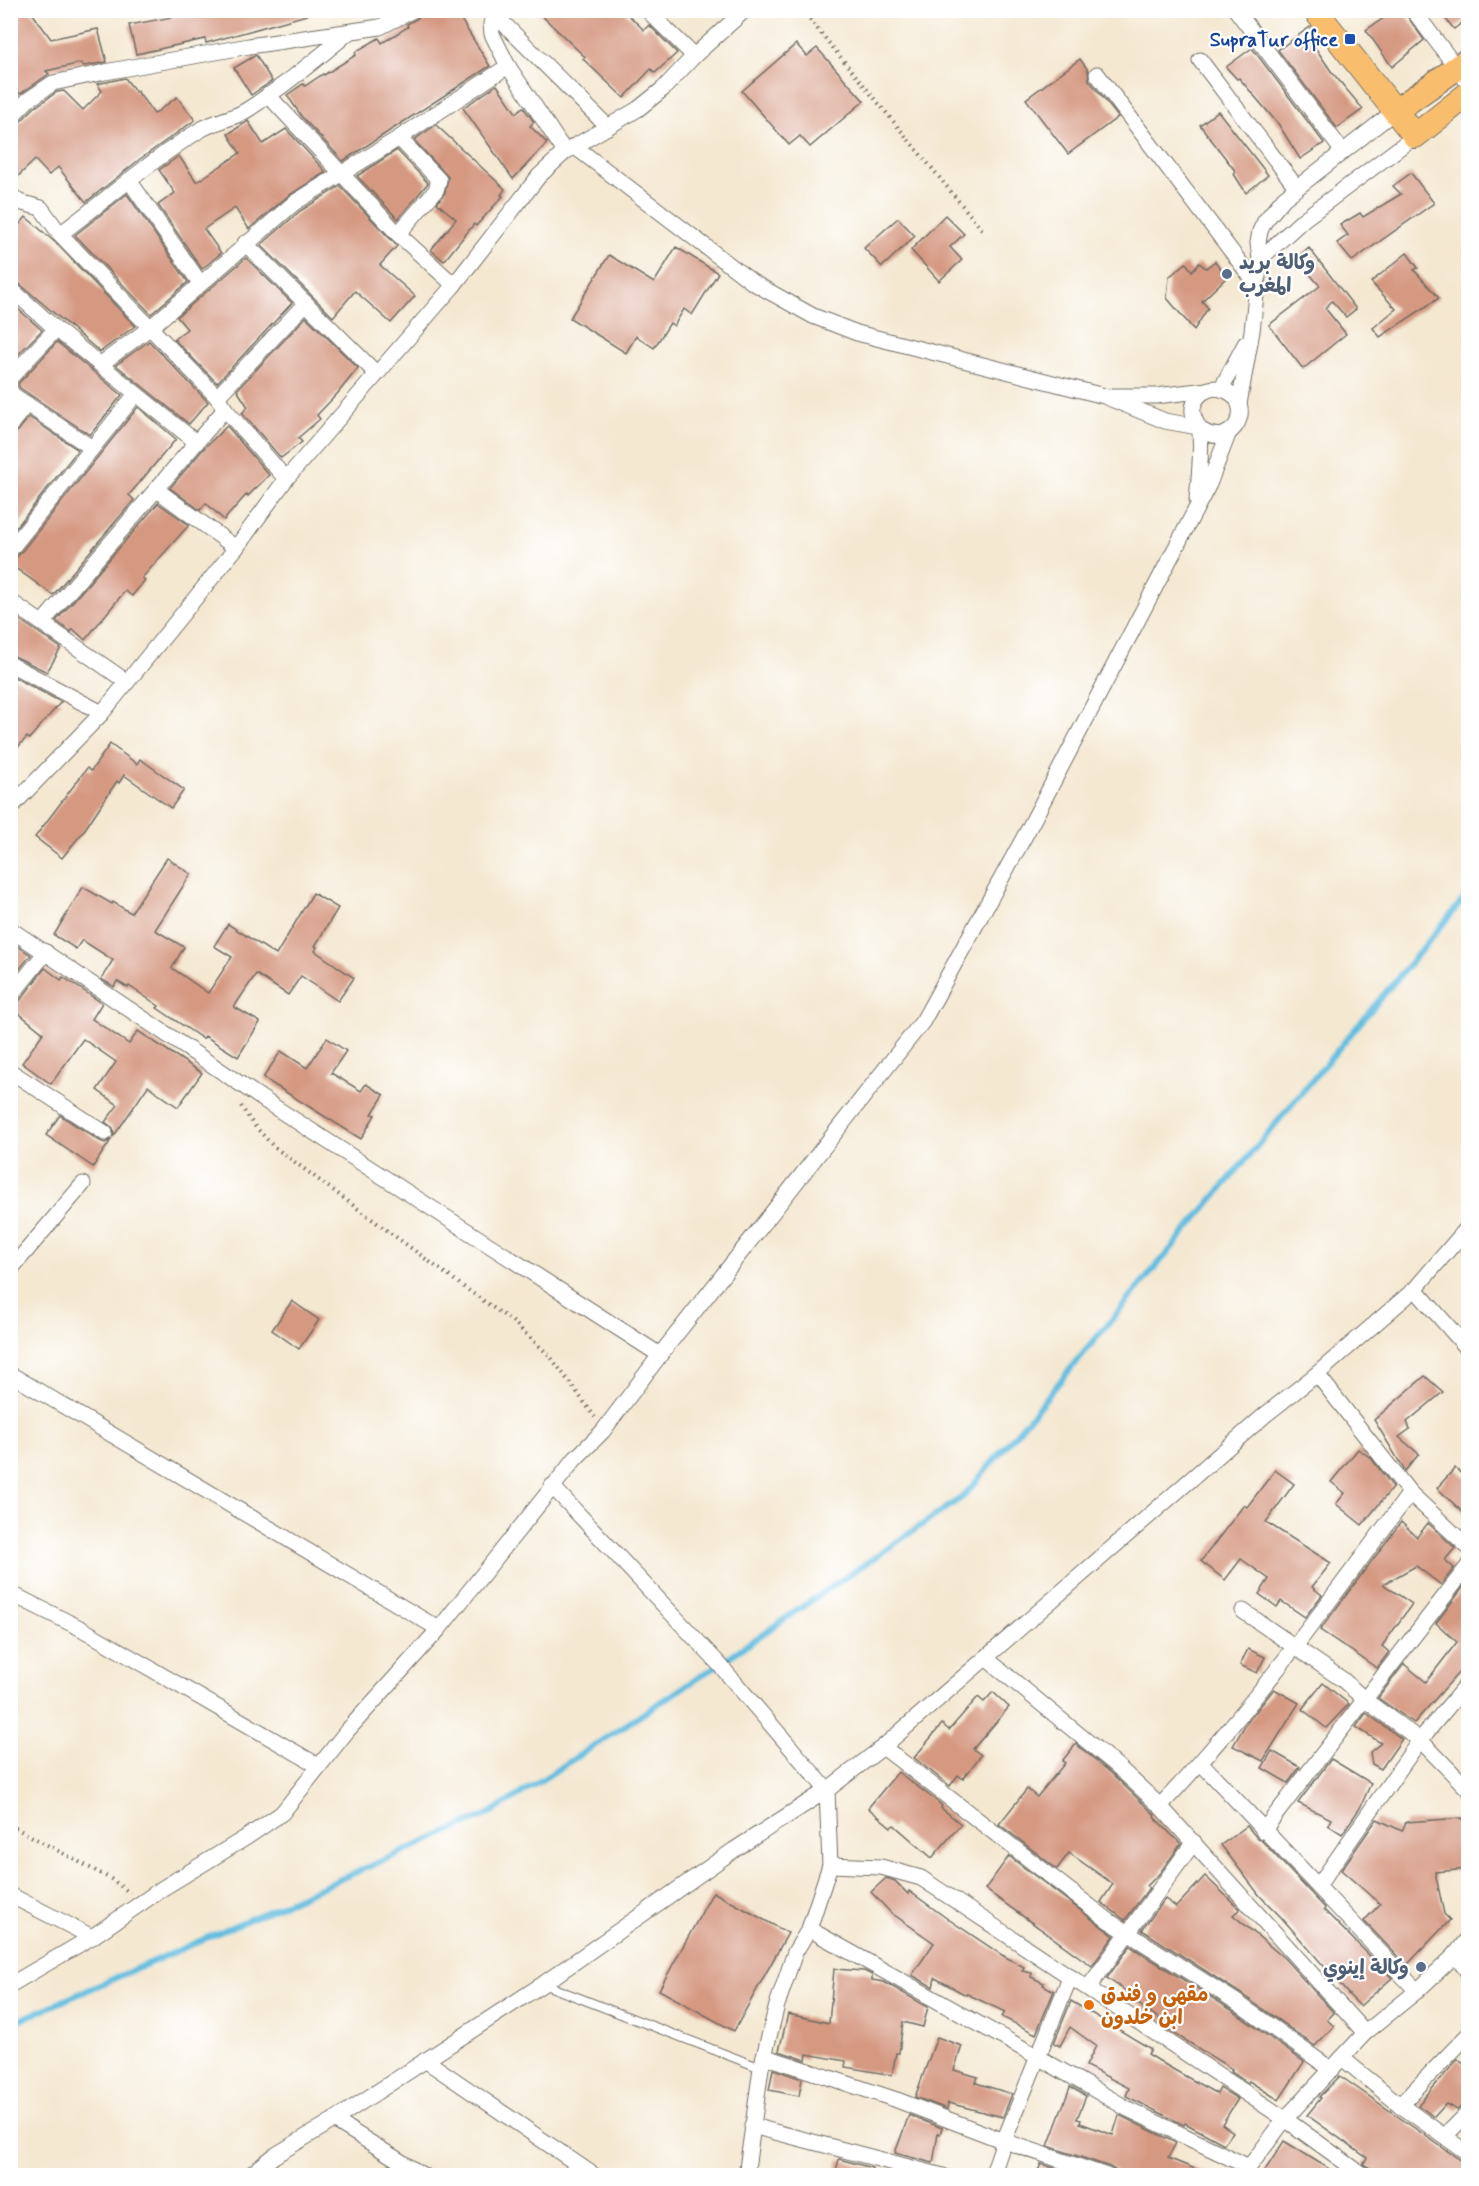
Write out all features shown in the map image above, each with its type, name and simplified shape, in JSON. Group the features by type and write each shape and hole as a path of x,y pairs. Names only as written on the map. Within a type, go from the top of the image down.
{"main road":[{"path":"1315,10 1415,136 1468,94"},
{"path":"1395,111 1465,70"}],"street":[{"path":"10,118 28,100 53,83 249,46 380,27 413,10"},
{"path":"647,10 694,56"},
{"path":"10,808 102,713 236,548 286,479 454,285 549,165 570,149 638,109 663,89 694,56 745,10"},
{"path":"1236,10 1343,152"},
{"path":"1413,10 1465,70"},
{"path":"492,13 608,127"},
{"path":"492,13 492,34 508,66 570,149 752,282 813,316 857,333 1104,396 1165,421 1199,429 1214,436 1229,432 1239,420 1239,404 1252,331 1260,259 1258,243 1265,221 1271,212 1297,188 1395,111"},
{"path":"60,234 129,180 200,130 244,112 296,76 350,32"},
{"path":"1200,60 1297,188"},
{"path":"101,364 151,327 294,203 399,138 508,66"},
{"path":"1097,74 1257,285"},
{"path":"268,95 398,234 454,285"},
{"path":"1260,259 1304,219 1415,136"},
{"path":"398,234 436,190 439,180 399,138"},
{"path":"129,180 200,283"},
{"path":"13,202 41,208 60,234 151,327 221,403 286,479"},
{"path":"246,243 377,374"},
{"path":"10,288 56,329 196,442"},
{"path":"42,623 157,490 196,442 221,403 306,303"},
{"path":"10,378 56,329"},
{"path":"1196,508 1199,429 1193,420 1194,402 1200,395 1214,390 1252,331"},
{"path":"10,390 27,405 92,448"},
{"path":"1104,396 1156,396 1214,390 1228,392 1239,404"},
{"path":"10,550 136,394"},
{"path":"10,425 27,405"},
{"path":"10,1985 92,1937 142,1902 282,1813 347,1731 439,1629 574,1459 603,1431 660,1355 923,1021 1028,830 1209,484 1229,432"},
{"path":"157,490 236,548"},
{"path":"10,601 127,682"},
{"path":"10,664 102,713"},
{"path":"10,929 273,1106 660,1355"},
{"path":"10,997 46,952"},
{"path":"10,1071 105,1133"},
{"path":"10,1270 83,1184"},
{"path":"249,2175 274,2156 334,2120 543,1984 734,1850 827,1790 883,1747 987,1659 1265,1415 1317,1374 1415,1289 1468,1227"},
{"path":"1415,1289 1468,1349"},
{"path":"10,1374 439,1629"},
{"path":"1317,1374 1410,1493 1468,1547"},
{"path":"552,1486 719,1664 827,1790 830,1865 809,1929 795,1953 780,1995 763,2062 746,2175"},
{"path":"1160,1806 1201,1763 1294,1647 1410,1493"},
{"path":"1263,1831 1468,1566"},
{"path":"10,1593 82,1629 319,1766"},
{"path":"1243,1611 1343,1680 1365,1700 1420,1740 1468,1789"},
{"path":"987,1659 1116,1765 1160,1806 1365,2033"},
{"path":"1318,1886 1420,1740 1468,1683"},
{"path":"883,1747 1109,1921 1235,2001 1332,2070"},
{"path":"1201,1763 1417,1991"},
{"path":"1088,1988 1194,1842"},
{"path":"830,1865 881,1867 921,1878 1286,2119 1364,2175"},
{"path":"10,1895 92,1937"},
{"path":"809,1929 1128,2109 1246,2171 1286,2119 1365,2033 1417,1991 1455,1955 1468,1938"},
{"path":"1455,1955 1468,1972"},
{"path":"992,2175 1070,1977"},
{"path":"1400,2105 1468,2035"},
{"path":"1342,2058 1400,2105 1468,2153"},
{"path":"425,2060 596,2175"},
{"path":"763,2062 897,2100 1004,2141 1107,2175"},
{"path":"1445,2136 1468,2112"},
{"path":"334,2120 424,2175"},
{"path":"752,2126 943,2175"}],"lane":[{"path":"543,1984 763,2062"}],"path":[{"path":"802,10 984,232"},
{"path":"241,1105 253,1124 273,1146 512,1321 550,1356 590,1409 603,1431"},
{"path":"10,1825 111,1880 142,1902"}],"building":[{"path":"19,10 30,10 51,39 98,29 107,62 84,66 81,63 46,71 49,74 20,94 10,80 10,20"},
{"path":"210,10 307,10 307,15 206,43 205,39 136,54 129,25 188,14 189,17"},
{"path":"423,10 455,10 490,66 343,161 302,117 287,95 303,84 305,86 324,75 379,38 382,43 408,27 407,24 418,18"},
{"path":"536,10 623,10 644,30 649,25 677,53 655,73 651,69 624,98"},
{"path":"1396,10 1403,10 1424,40 1392,67 1366,30"},
{"path":"1438,10 1468,10 1468,18 1454,29"},
{"path":"1310,27 1319,38 1312,43 1331,71 1363,109 1337,128 1278,50"},
{"path":"796,44 807,56 817,48 864,101 810,147 800,136 789,145 742,91"},
{"path":"1252,48 1324,143 1300,159 1279,125 1239,78 1237,79 1226,67"},
{"path":"256,55 272,81 251,95 234,68"},
{"path":"1080,59 1088,70 1089,80 1118,117 1068,154 1026,99"},
{"path":"125,78 154,114 177,97 195,120 140,159 86,202 58,167 49,175 35,160 10,184 10,132 34,108 57,92 64,91 83,110 102,91 97,84"},
{"path":"497,85 516,113 523,107 534,122 530,126 547,143 513,179 463,108"},
{"path":"1218,111 1268,175 1246,193 1234,174 1236,172 1200,125"},
{"path":"248,121 263,144 286,129 326,172 288,196 249,229 235,208 204,229 221,253 202,269 158,205 175,193 159,170 179,156 198,181 240,153 228,134"},
{"path":"436,125 505,189 501,195 503,196 476,226 474,224 444,261 431,250 456,219 437,203 445,193 448,177 414,140"},
{"path":"397,150 428,183 398,219 357,176"},
{"path":"1411,173 1434,203 1352,261 1337,243 1348,235 1340,225 1360,213 1363,217 1401,194 1393,186"},
{"path":"340,186 397,246 380,265 415,296 391,323 355,291 333,317 261,245 300,211"},
{"path":"127,194 188,282 151,314 75,235"},
{"path":"945,215 964,234 950,247 962,260 939,281 911,250"},
{"path":"26,217 57,244 135,326 100,352 10,278 10,229 18,222 20,224"},
{"path":"898,218 915,236 882,267 864,248"},
{"path":"676,247 718,273 692,315 684,309 674,326 670,323 654,348 636,336 626,353 570,318 609,255 654,283"},
{"path":"1309,248 1356,309 1346,317 1332,301 1325,308 1346,334 1303,369 1269,325 1320,286 1296,258"},
{"path":"1407,253 1418,268 1414,270 1439,298 1380,337 1373,328 1396,309 1371,282"},
{"path":"246,258 292,303 217,383 174,339 187,329 177,317"},
{"path":"1215,261 1227,277 1202,301 1208,308 1194,330 1167,298 1169,277 1186,263 1192,271 1199,263 1206,268"},
{"path":"10,302 42,330 10,363"},
{"path":"306,317 358,368 317,415 320,419 298,438 302,442 281,458 242,413 248,407 237,390"},
{"path":"149,341 208,402 189,424 116,365"},
{"path":"57,342 122,395 90,435 20,388 18,384"},
{"path":"138,407 176,439 129,495 134,500 53,595 10,562 18,556"},
{"path":"29,417 78,450 15,529 10,526 10,434 18,431"},
{"path":"227,426 269,475 248,496 247,494 224,520 206,503 200,510 170,488 205,447"},
{"path":"158,503 189,525 142,578 145,580 132,596 125,591 85,640 73,629 71,632 56,621"},
{"path":"10,613 61,648 47,672 10,654"},
{"path":"10,675 61,702 29,739 27,737 10,756"},
{"path":"110,744 137,764 140,759 184,790 171,808 124,775 119,783 117,781 83,832 62,858 35,837 87,768 91,771"},
{"path":"167,858 191,874 155,930 184,947 172,968 208,993 232,957 214,946 228,924 276,955 313,893 338,908 315,946 317,947 315,951 354,978 338,1001 301,976 288,995 256,974 234,1007 260,1022 238,1057 205,1036 203,1039 129,986 128,988 117,981 114,987 101,979 113,960 82,940 76,949 54,935 83,887 131,913"},
{"path":"10,941 31,955 10,981"},
{"path":"45,968 61,980 63,977 102,1003 92,1019 129,1044 138,1031 202,1073 178,1107 148,1086 114,1136 113,1128 105,1122 118,1105 97,1090 116,1062 83,1039 51,1084 22,1063 43,1033 10,1006 18,1003"},
{"path":"327,1038 346,1051 331,1073 361,1091 366,1084 384,1095 372,1114 375,1115 361,1139 263,1078 281,1051 307,1068"},
{"path":"60,1115 100,1141 105,1143 111,1140 93,1167 46,1135"},
{"path":"292,1301 319,1320 299,1349 272,1330"},
{"path":"1425,1376 1443,1392 1407,1422 1410,1429 1399,1437 1419,1454 1405,1471 1374,1420"},
{"path":"1358,1449 1371,1458 1393,1487 1362,1525 1336,1504 1345,1493 1331,1482"},
{"path":"1455,1468 1468,1480 1468,1517 1437,1488"},
{"path":"1275,1470 1294,1484 1266,1522 1331,1563 1312,1587 1322,1595 1305,1617 1281,1601 1277,1607 1259,1594 1269,1579 1241,1559 1225,1580 1201,1561 1244,1505 1247,1507"},
{"path":"1401,1522 1417,1537 1428,1523 1455,1548 1445,1560 1454,1568 1441,1585 1416,1566 1383,1584 1412,1604 1382,1646 1389,1652 1377,1668 1320,1630"},
{"path":"1468,1581 1468,1662 1414,1723 1378,1698 1404,1664 1426,1682 1457,1642 1436,1623"},
{"path":"1248,1649 1265,1657 1257,1673 1240,1665"},
{"path":"1323,1683 1349,1704 1326,1728 1302,1709"},
{"path":"1274,1689 1299,1703 1263,1761 1233,1746 1245,1725"},
{"path":"993,1692 1009,1707 973,1749 981,1755 963,1779 958,1775 950,1786 914,1758 942,1724 949,1730 978,1697 984,1702"},
{"path":"1366,1713 1402,1739 1381,1769 1372,1764 1370,1752 1381,1743 1356,1727"},
{"path":"1076,1744 1110,1772 1155,1815 1154,1817 1181,1844 1147,1886 1149,1888 1125,1920 1101,1902 1113,1884 1069,1853 1057,1869 999,1824 1027,1789 1037,1797 1065,1763 1062,1761"},
{"path":"1272,1751 1300,1767 1288,1783 1262,1768"},
{"path":"1331,1759 1371,1783 1360,1808 1342,1834 1328,1825 1331,1819 1298,1803"},
{"path":"898,1772 938,1802 941,1808 961,1824 932,1858 894,1825 891,1827 868,1808"},
{"path":"1462,1818 1468,1824 1468,1869 1435,1872 1444,1914 1450,1920 1408,1964 1405,1964 1364,1921 1380,1904 1341,1870 1377,1819 1402,1831 1406,1822"},
{"path":"1247,1826 1325,1908 1324,1910 1392,1978 1360,2006 1260,1896 1221,1845"},
{"path":"1009,1856 1114,1936 1092,1966 985,1889"},
{"path":"1205,1876 1240,1909 1233,1915 1284,1958 1334,2013 1327,2020 1334,2026 1315,2046 1240,1993 1142,1930 1165,1899 1176,1907"},
{"path":"886,1878 895,1881 908,1894 909,1891 1002,1955 1024,1967 1022,1971 1032,1973 1031,1977 1054,1991 1036,2034 1002,2017 1005,2012 935,1978 933,1987 912,1975 934,1943 890,1912 871,1892"},
{"path":"713,1892 788,1933 734,2031 659,1990"},
{"path":"1130,1946 1230,2009 1304,2062 1279,2100 1249,2081 1248,2083 1231,2072 1232,2069 1167,2029 1169,2025 1132,2000 1134,1997 1107,1978"},
{"path":"834,1969 864,1971 872,1975 872,1980 884,1982 928,2007 923,2027 903,2022 899,2053 896,2053 892,2075 845,2067 846,2061 807,2054 806,2060 779,2051 788,2014 829,2023"},
{"path":"1071,2001 1151,2049 1148,2054 1169,2067 1217,2094 1220,2088 1238,2099 1222,2124 1233,2132 1224,2144 1126,2096 1129,2088 1086,2066 1096,2046 1070,2027 1060,2046 1054,2043"},
{"path":"937,2037 962,2046 954,2070 978,2077 976,2083 1012,2094 1003,2117 948,2103 947,2109 915,2097"},
{"path":"1458,2059 1468,2068 1468,2104 1457,2110 1446,2104 1434,2117 1418,2105"},
{"path":"773,2069 802,2079 799,2096 769,2090"},
{"path":"1340,2076 1468,2163 1468,2175 1374,2175 1370,2168 1363,2164 1367,2158 1307,2115 1321,2098 1319,2097"},
{"path":"1070,2087 1086,2096 1077,2119 1081,2120 1080,2123 1113,2135 1119,2115 1176,2143 1168,2158 1210,2175 1117,2175 1110,2167 1048,2146"},
{"path":"909,2115 942,2128 940,2134 938,2133 933,2163 895,2153"},
{"path":"1284,2141 1339,2175 1262,2175"},
{"path":"839,2159 872,2168 871,2175 835,2175"},
{"path":"1041,2164 1075,2175 1036,2175"}],"waterway":[{"path":"10,2026 491,1813 719,1664 964,1496 1468,894"}],"place":[{"name":"SupraTur office","path":"1350,39"},
{"name":"وكالة بريد المغرب","path":"1227,274"},
{"name":"وكالة إينوي","path":"1421,1967"},
{"name":"مقهى و فندق ابن خلدون","path":"1089,2005"}]}
